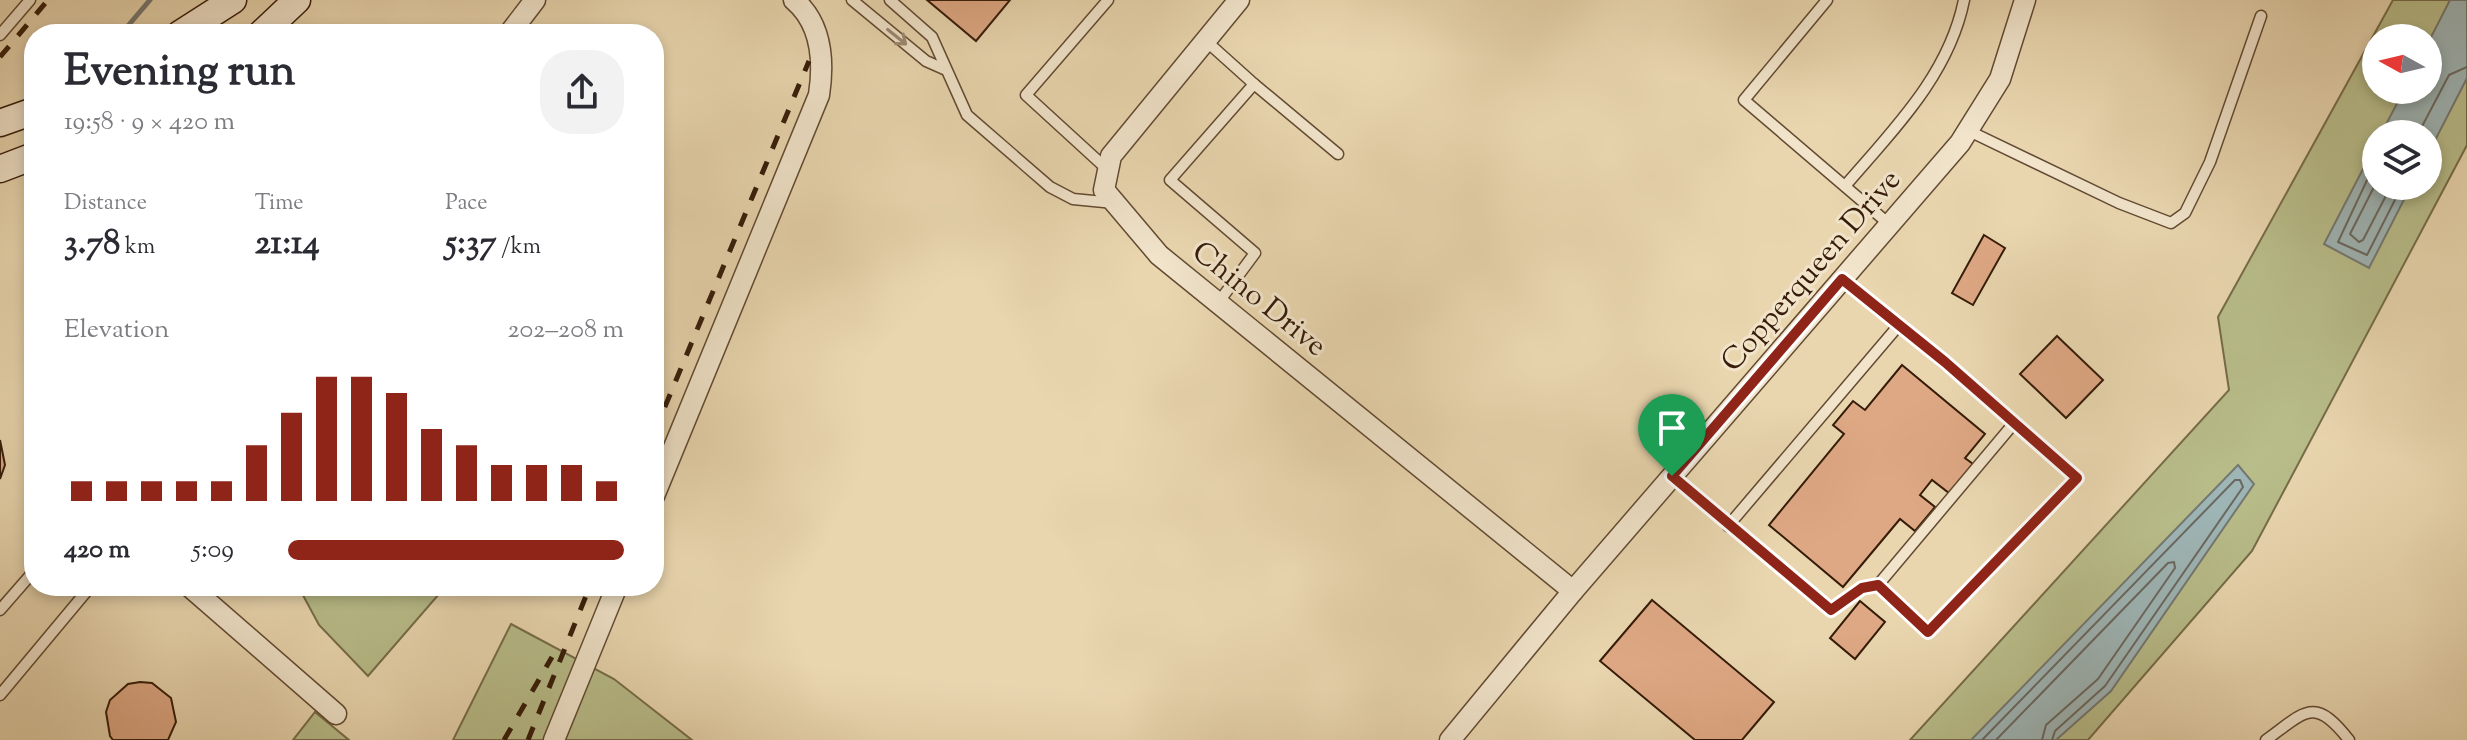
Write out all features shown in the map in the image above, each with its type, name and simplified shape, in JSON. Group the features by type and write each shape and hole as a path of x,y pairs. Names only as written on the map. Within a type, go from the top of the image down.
{"main road":[{"path":"196,24 233,0"},
{"path":"272,24 297,0"},
{"path":"0,123 24,115"},
{"path":"0,169 24,160"}],"street":[{"path":"517,24 535,0"},
{"path":"664,472 819,95 823,70 821,44 794,0"},
{"path":"1108,170 1111,156 1239,0"},
{"name":"Copperqueen Drive","path":"1450,740 1573,591 1967,130 2000,79 2025,0"},
{"name":"Chino Drive","path":"1108,170 1104,190 1159,255 1573,591"},
{"path":"200,596 336,714"},
{"path":"554,740 613,596"}],"lane":[{"path":"0,35 30,0"},
{"path":"852,0 926,61 944,69"},
{"path":"890,0 932,37 967,115 1050,187 1073,199 1116,204"},
{"path":"1108,0 1026,95 1108,170"},
{"path":"1827,0 1744,100 1889,224"},
{"path":"1845,186 1935,74 1952,40 1964,0"},
{"path":"1967,130 2119,203 2171,223 2185,213 2210,162 2261,16"},
{"path":"1205,40 1338,154"},
{"path":"1218,303 1255,253 1170,180 1254,84"},
{"path":"1842,279 2015,422 2077,478 1928,632 1878,585"},
{"path":"1728,526 1899,325"},
{"path":"1672,476 1831,610 1862,588 1878,585 2015,422"},
{"path":"0,610 24,582"},
{"path":"0,695 83,596"},
{"path":"2266,740 2305,713 2318,712 2330,716 2349,740"}],"green space":[{"path":"2393,0 2467,0 2467,145 2442,192 2442,120 2362,120 2362,200 2438,200 2252,551 2088,740 1910,740 2229,390 2218,317 2362,56 2362,104 2442,104 2442,24 2380,24"},
{"path":"303,596 437,596 368,676 319,625"},
{"path":"511,624 614,679 692,740 453,740"},
{"path":"315,712 349,740 293,740"}],"water":[{"path":"2450,0 2467,0 2467,78 2442,127 2442,120 2388,120 2397,104 2442,104 2442,24 2438,24"},
{"path":"2362,171 2362,200 2404,200 2369,268 2324,244"},
{"path":"2238,465 2254,484 2111,691 2056,740 1971,740"}],"building":[{"path":"927,0 1010,0 976,41"},
{"path":"1984,235 2005,248 1973,305 1952,293"},
{"path":"2057,336 2103,380 2066,418 2020,374"},
{"path":"1902,365 1985,434 1965,458 1973,464 1949,493 1932,480 1920,495 1935,507 1915,531 1900,519 1843,587 1769,525 1844,434 1833,425 1853,401 1865,410"},
{"path":"0,440 5,465 0,479"},
{"path":"1652,600 1774,702 1742,740 1695,740 1600,661"},
{"path":"1860,601 1885,622 1855,659 1830,638"},
{"path":"152,683 171,698 176,722 168,740 113,740 110,736 106,712 110,700 128,684"}],"waterway":[{"path":"130,24 150,0"}],"railway":[{"path":"28,24 48,0"},
{"path":"0,57 24,28"},
{"path":"664,409 809,61"},
{"path":"528,740 586,596"},
{"path":"504,740 552,657"}],"route":[{"path":"1842,279 1945,362 2077,478 1928,632 1878,585 1862,588 1831,610 1672,476 1842,279"}]}
